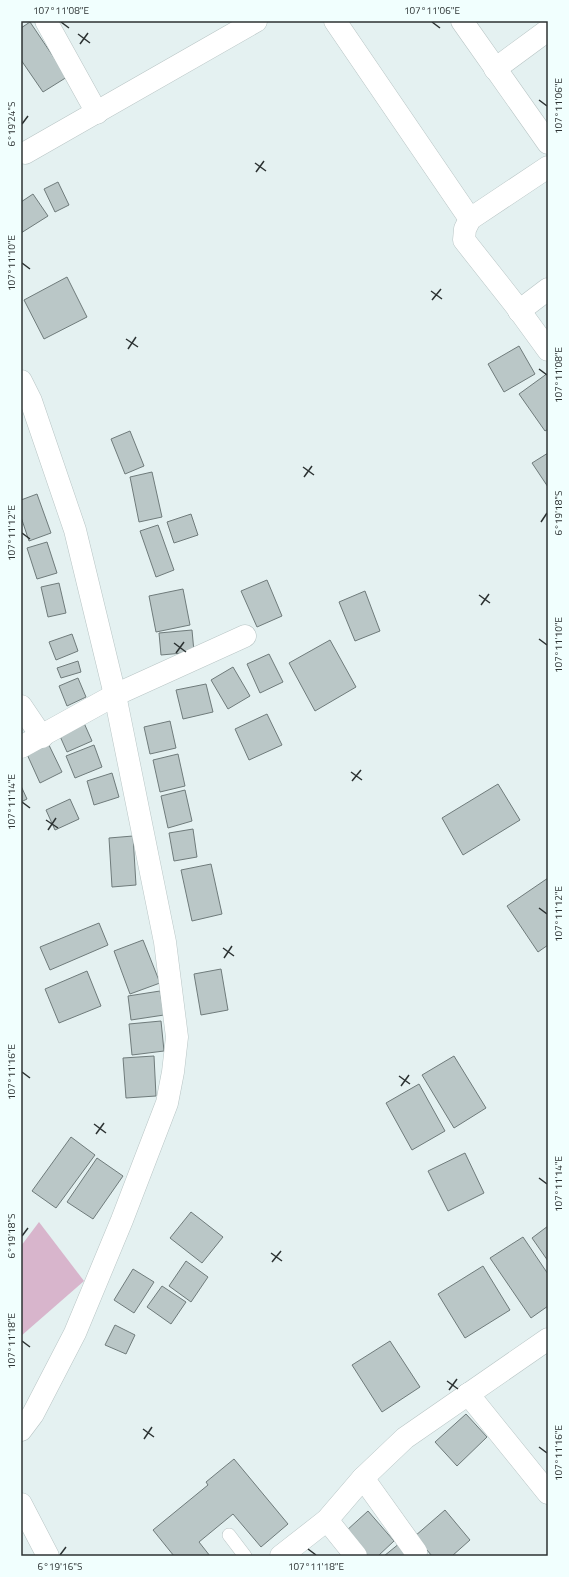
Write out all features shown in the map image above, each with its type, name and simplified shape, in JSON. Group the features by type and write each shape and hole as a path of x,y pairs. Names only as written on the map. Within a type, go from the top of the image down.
{"street":[{"path":"46,21 97,113"},
{"path":"25,153 256,21"},
{"path":"335,21 470,219"},
{"path":"462,21 548,142"},
{"path":"495,69 548,30"},
{"path":"548,167 470,219 464,229 464,240 548,350"},
{"path":"519,311 548,289"},
{"path":"21,381 31,401 75,530 115,695 165,942 172,988 176,1037 173,1072 167,1103 122,1220 75,1333 33,1414 21,1430"},
{"path":"21,747 42,737 115,695 245,636"},
{"path":"21,706 42,737"},
{"path":"281,1556 327,1520 363,1478 405,1438 548,1339"},
{"path":"468,1394 548,1494"},
{"path":"363,1478 416,1552"},
{"path":"21,1504 48,1556"},
{"path":"327,1520 356,1556"}],"lane":[{"path":"229,1535 245,1556"}],"shaded area":[{"path":"39,1222 84,1281 21,1336 21,1246"}],"building":[{"path":"30,22 67,77 43,92 21,60 21,28"},
{"path":"58,182 69,205 55,212 44,189"},
{"path":"33,194 48,216 21,233 21,202"},
{"path":"67,277 87,317 44,339 24,300"},
{"path":"519,346 535,374 504,392 488,364"},
{"path":"548,373 548,429 545,431 519,394"},
{"path":"130,431 144,466 125,474 111,439"},
{"path":"548,453 548,487 532,463"},
{"path":"152,472 162,517 139,522 130,477"},
{"path":"37,494 51,533 29,541 21,517 21,500"},
{"path":"191,514 198,535 174,543 167,522"},
{"path":"158,525 174,570 156,577 140,531"},
{"path":"47,542 57,573 37,579 27,548"},
{"path":"267,580 282,616 257,627 241,591"},
{"path":"59,583 66,613 48,617 41,587"},
{"path":"183,589 190,625 156,632 149,596"},
{"path":"365,591 380,631 355,641 339,602"},
{"path":"192,630 194,652 161,655 159,633"},
{"path":"72,634 78,651 56,660 49,642"},
{"path":"330,640 356,687 315,711 289,663"},
{"path":"269,654 283,682 260,693 247,664"},
{"path":"78,661 81,672 61,678 57,668"},
{"path":"233,667 250,696 228,709 211,680"},
{"path":"78,678 86,697 67,706 59,686"},
{"path":"206,684 213,712 183,719 176,690"},
{"path":"267,714 282,745 249,760 235,729"},
{"path":"170,721 176,748 150,754 144,727"},
{"path":"84,723 92,741 67,752 59,734"},
{"path":"47,741 62,772 40,783 26,752"},
{"path":"94,745 102,767 75,778 66,756"},
{"path":"178,754 185,786 160,792 153,760"},
{"path":"112,773 119,797 94,805 87,781"},
{"path":"498,784 520,820 463,855 442,818"},
{"path":"21,786 27,799 21,802"},
{"path":"185,790 192,821 168,828 161,796"},
{"path":"70,799 79,819 55,830 46,810"},
{"path":"193,829 197,857 174,861 169,833"},
{"path":"133,836 136,885 112,887 109,838"},
{"path":"211,864 222,914 192,921 181,870"},
{"path":"548,878 548,945 538,952 507,906"},
{"path":"99,923 108,945 50,970 40,947"},
{"path":"143,940 160,983 130,994 114,951"},
{"path":"221,969 228,1010 201,1015 194,974"},
{"path":"87,971 101,1006 59,1023 45,989"},
{"path":"160,991 164,1015 131,1020 128,996"},
{"path":"161,1021 164,1051 132,1055 129,1024"},
{"path":"154,1056 156,1096 126,1098 123,1058"},
{"path":"454,1056 486,1108 454,1128 422,1075"},
{"path":"419,1084 445,1131 412,1150 386,1103"},
{"path":"71,1137 95,1155 56,1208 32,1191"},
{"path":"465,1153 484,1193 448,1211 428,1171"},
{"path":"97,1158 123,1176 93,1219 67,1202"},
{"path":"191,1212 223,1237 202,1263 170,1238"},
{"path":"548,1226 548,1261 532,1238"},
{"path":"523,1237 548,1274 548,1306 531,1318 490,1258"},
{"path":"186,1261 208,1277 191,1302 169,1286"},
{"path":"483,1266 510,1310 465,1338 438,1294"},
{"path":"133,1269 154,1282 134,1313 114,1300"},
{"path":"162,1286 186,1302 171,1324 147,1307"},
{"path":"115,1325 135,1335 126,1354 105,1345"},
{"path":"390,1341 420,1387 382,1412 352,1365"},
{"path":"466,1414 487,1437 457,1466 435,1442"},
{"path":"234,1459 288,1524 261,1547 233,1514 199,1542 210,1556 174,1556 153,1530 208,1485 206,1482"},
{"path":"445,1510 470,1540 452,1556 432,1556 415,1536"},
{"path":"368,1511 394,1541 378,1556 368,1556 346,1531"},
{"path":"400,1543 410,1556 384,1556"}]}
